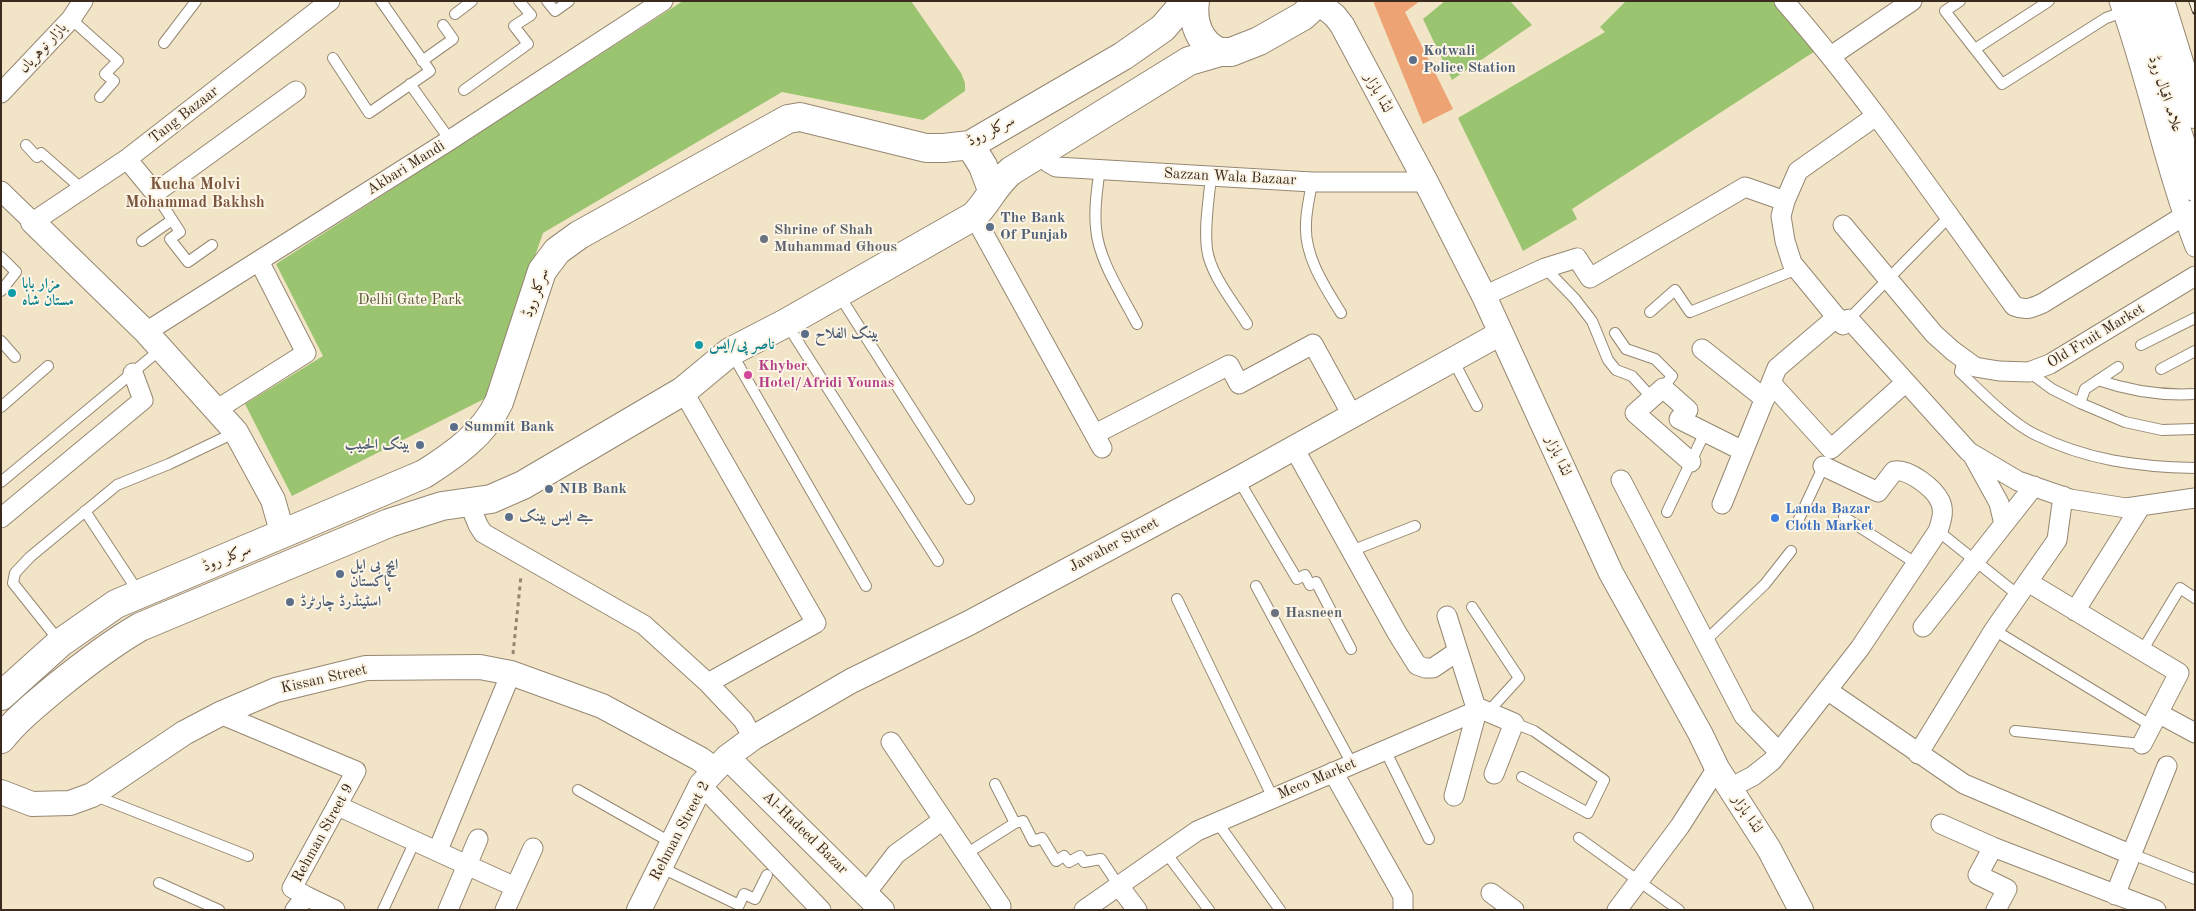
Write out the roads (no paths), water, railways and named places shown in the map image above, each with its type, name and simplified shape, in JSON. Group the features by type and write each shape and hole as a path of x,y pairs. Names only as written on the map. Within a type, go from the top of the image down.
{"main road":[{"name":"سرکلر روڈ","path":"1,696 60,642 116,604 284,535 424,474 459,450 482,429 492,416 518,348 542,271 557,251 579,235 788,119 800,117 926,148 944,148 970,144 1123,56 1163,28 1186,1"},
{"path":"1195,1 1194,16 1198,30 1207,44 1220,52"},
{"name":"علامہ اقبال روڈ","path":"2160,1 2195,114"},
{"name":"سرکلر روڈ","path":"1,739 29,710 87,662 140,627 358,534 442,506 491,499 523,485 683,391 730,352 974,216 981,209 992,190 1007,174 1189,61 1220,52 1231,52 1259,41 1303,16 1318,2"},
{"name":"علامہ اقبال روڈ","path":"2126,5 2195,187"},
{"path":"970,144 983,166 992,190"},
{"path":"424,474 431,490 442,506"}],"street":[{"name":"بازار نوہریاں","path":"1,92 71,19 83,1"},
{"name":"Tang Bazaar","path":"33,222 127,159 330,1"},
{"name":"Akbari Mandi","path":"154,340 258,261 450,140 664,1"},
{"path":"1784,1 1831,56 2014,306 2022,310 2031,309 2043,303 2189,212"},
{"path":"1831,56 1912,1"},
{"path":"2169,1 2195,83"},
{"name":"لنڈا بازار","path":"1318,2 1335,16 1342,25 1426,182 1484,296 1611,573 1700,733 1717,768 1769,849 1801,910"},
{"path":"2126,5 2140,64 2189,212 2195,247"},
{"path":"127,159 155,193 296,91"},
{"path":"1876,116 1798,171 1785,201 1781,216 1785,241 1792,264 1972,453 1999,503 2004,524"},
{"name":"Sazzan Wala Bazaar","path":"1040,152 1049,163 1056,167 1312,182 1426,182"},
{"path":"1484,296 1545,268 1577,258 1590,278 1745,187 1785,201"},
{"path":"1,191 154,340 236,432 273,500 284,535"},
{"path":"974,216 1099,441 1229,365 1239,384 1313,344 1352,415"},
{"name":"Old Fruit Market","path":"1843,226 1934,334 1975,367 1999,371 2029,372 2050,364 2195,276"},
{"path":"216,410 306,353 258,261"},
{"path":"1722,504 1777,368 1843,318"},
{"name":"Jawaher Street","path":"715,771 753,738 851,681 969,623 1238,479 1501,333"},
{"path":"1702,350 1768,391 1827,457 1878,492 1894,471 1901,469 1912,474 1940,500 1943,516 1938,532 1860,648 1772,761 1753,776 1730,788"},
{"path":"1,518 143,400 133,373"},
{"path":"1827,457 1906,382"},
{"path":"683,391 816,623 708,683"},
{"path":"1691,462 1635,413 1657,393 1688,410 1679,419 1743,451"},
{"path":"1294,448 1397,633 1417,665 1433,668 1458,651"},
{"path":"1972,453 2018,481 2063,496 2126,508 2195,498"},
{"path":"1621,480 1744,716 1779,752"},
{"path":"1923,627 2034,486"},
{"path":"1918,754 1994,630 2057,540 2063,496"},
{"path":"469,503 483,533 637,620 708,683 744,720 753,738"},
{"path":"2076,611 2141,506"},
{"path":"2023,589 2076,611 2179,673 2142,744"},
{"path":"1448,616 1458,651 1483,712 1454,796"},
{"name":"Kissan Street","path":"1,792 32,804 70,803 92,795 184,733 220,714 276,690 366,668 480,667 511,673 602,706 700,759 715,771"},
{"path":"438,850 511,673"},
{"path":"1827,690 1964,784 2132,854"},
{"path":"1483,712 1514,723 1494,774"},
{"name":"Meco Market","path":"1084,910 1197,831 1385,750 1483,712"},
{"name":"Rehman Street 9","path":"220,714 356,771 292,888 300,903"},
{"path":"2155,719 2195,733"},
{"path":"891,742 1001,906"},
{"path":"2115,895 2167,766"},
{"path":"1617,910 1680,826 1717,768"},
{"path":"715,771 821,910"},
{"name":"Rehman Street 2","path":"639,910 672,843 715,771"},
{"name":"Al-Hadeed Bazar","path":"715,771 874,901"},
{"path":"1333,772 1403,896 1403,910"},
{"path":"338,806 438,850 515,887"},
{"path":"874,901 896,854 943,820"},
{"path":"1941,824 1993,847 2156,910"},
{"path":"448,910 478,839"},
{"path":"1993,847 1978,875 2007,889 1996,910"},
{"path":"505,910 533,848"},
{"path":"1119,886 1137,910"},
{"path":"1491,893 1514,910"},
{"path":"300,903 334,910"}],"lane":[{"path":"164,43 196,1"},
{"path":"333,58 369,113 430,71 381,1"},
{"path":"455,14 472,1"},
{"path":"464,90 528,44 514,26 531,15 519,1"},
{"path":"547,1 555,11 569,1"},
{"path":"1960,1 1945,11 2002,84 2126,5"},
{"path":"1974,49 2049,1"},
{"path":"71,19 118,61 105,74 114,81 100,97"},
{"path":"422,60 452,39 443,25"},
{"path":"410,84 450,140"},
{"path":"26,145 37,157 41,152 82,189"},
{"path":"1100,169 1096,228 1105,262 1137,324"},
{"path":"1211,176 1206,229 1208,251 1218,278 1247,324"},
{"path":"1312,182 1305,226 1308,248 1323,283 1342,313"},
{"path":"155,193 180,232 170,239 188,262 212,245"},
{"path":"1843,318 1888,279 1949,217"},
{"path":"142,241 172,220"},
{"path":"1,257 16,272 1,291"},
{"path":"1545,268 1575,299 1592,321 1608,360 1616,370 1632,376 1657,393 1672,376 1655,359 1626,349 1615,333"},
{"path":"1650,312 1674,290 1690,312 1797,269"},
{"path":"838,292 969,499"},
{"path":"2141,345 2195,318"},
{"path":"786,322 938,561"},
{"path":"1,482 133,373 154,340"},
{"path":"1,341 15,357"},
{"path":"2161,369 2195,351"},
{"path":"730,352 866,586"},
{"path":"1963,358 1960,372 1992,402 2033,433 2082,454 2120,463 2149,467 2195,468"},
{"path":"1453,360 1477,406"},
{"path":"1,407 48,366"},
{"path":"2080,403 2086,389 2118,367"},
{"path":"2029,372 2045,385 2080,403 2125,422 2162,430 2195,429"},
{"path":"2098,380 2123,389 2146,393 2195,394"},
{"path":"60,642 13,583 13,577 30,557 117,485 169,464 236,432"},
{"path":"1667,512 1705,432"},
{"path":"1798,521 1827,457"},
{"path":"1238,479 1297,579 1305,576 1310,585 1316,582 1351,649"},
{"path":"85,511 139,593"},
{"path":"1844,517 1917,564"},
{"path":"1351,551 1415,526"},
{"path":"1938,532 1975,561 2023,589"},
{"path":"1705,641 1765,584 1791,551"},
{"path":"1256,586 1352,764"},
{"path":"2142,651 2180,588 2195,598"},
{"path":"1177,599 1273,798"},
{"path":"1472,607 1519,678 1483,712"},
{"path":"1994,630 2155,719"},
{"path":"1514,723 1534,731 1604,780 1588,813 1522,777"},
{"path":"2015,731 2142,744"},
{"path":"1385,750 1429,839"},
{"path":"995,784 1015,823"},
{"path":"578,790 672,843"},
{"path":"92,795 248,856"},
{"path":"966,854 1015,823 1023,821 1033,841 1042,838 1056,861 1064,856 1069,862 1080,856 1084,862 1100,859 1119,886"},
{"path":"1217,822 1280,910"},
{"path":"1579,838 1637,882 1679,910"},
{"path":"383,910 415,841"},
{"path":"1166,853 1209,910"},
{"path":"2132,854 2195,879"},
{"path":"660,867 739,905 744,894 755,899 767,875"},
{"path":"159,884 219,910"}],"railway":[{"path":"2191,1 2195,12"}],"place":[{"name":"Kotwali Police Station","path":"1413,60"},
{"name":"The Bank Of Punjab","path":"990,227"},
{"name":"Shrine of Shah Muhammad Ghous","path":"764,239"},
{"name":"مزار بابا مستان شاہ","path":"12,293"},
{"name":"بینک الفلاح","path":"805,334"},
{"name":"ناصر پی/ایس","path":"699,345"},
{"name":"Khyber Hotel/Afridi Younas","path":"748,375"},
{"name":"Summit Bank","path":"454,427"},
{"name":"بينک الحبيب","path":"420,445"},
{"name":"NIB Bank","path":"549,489"},
{"name":"جے ایس بینک","path":"509,517"},
{"name":"Landa Bazar Cloth Market","path":"1775,518"},
{"name":"ایچ بی ایل پاکستان","path":"340,574"},
{"name":"اسٹینڈرڈ چارٹرڈ","path":"290,602"},
{"name":"Hasneen","path":"1275,613"}],"district":[{"name":"Kucha Molvi Mohammad Bakhsh","path":"195,194"}],"park label":[{"name":"Delhi Gate Park","path":"410,300"}]}
